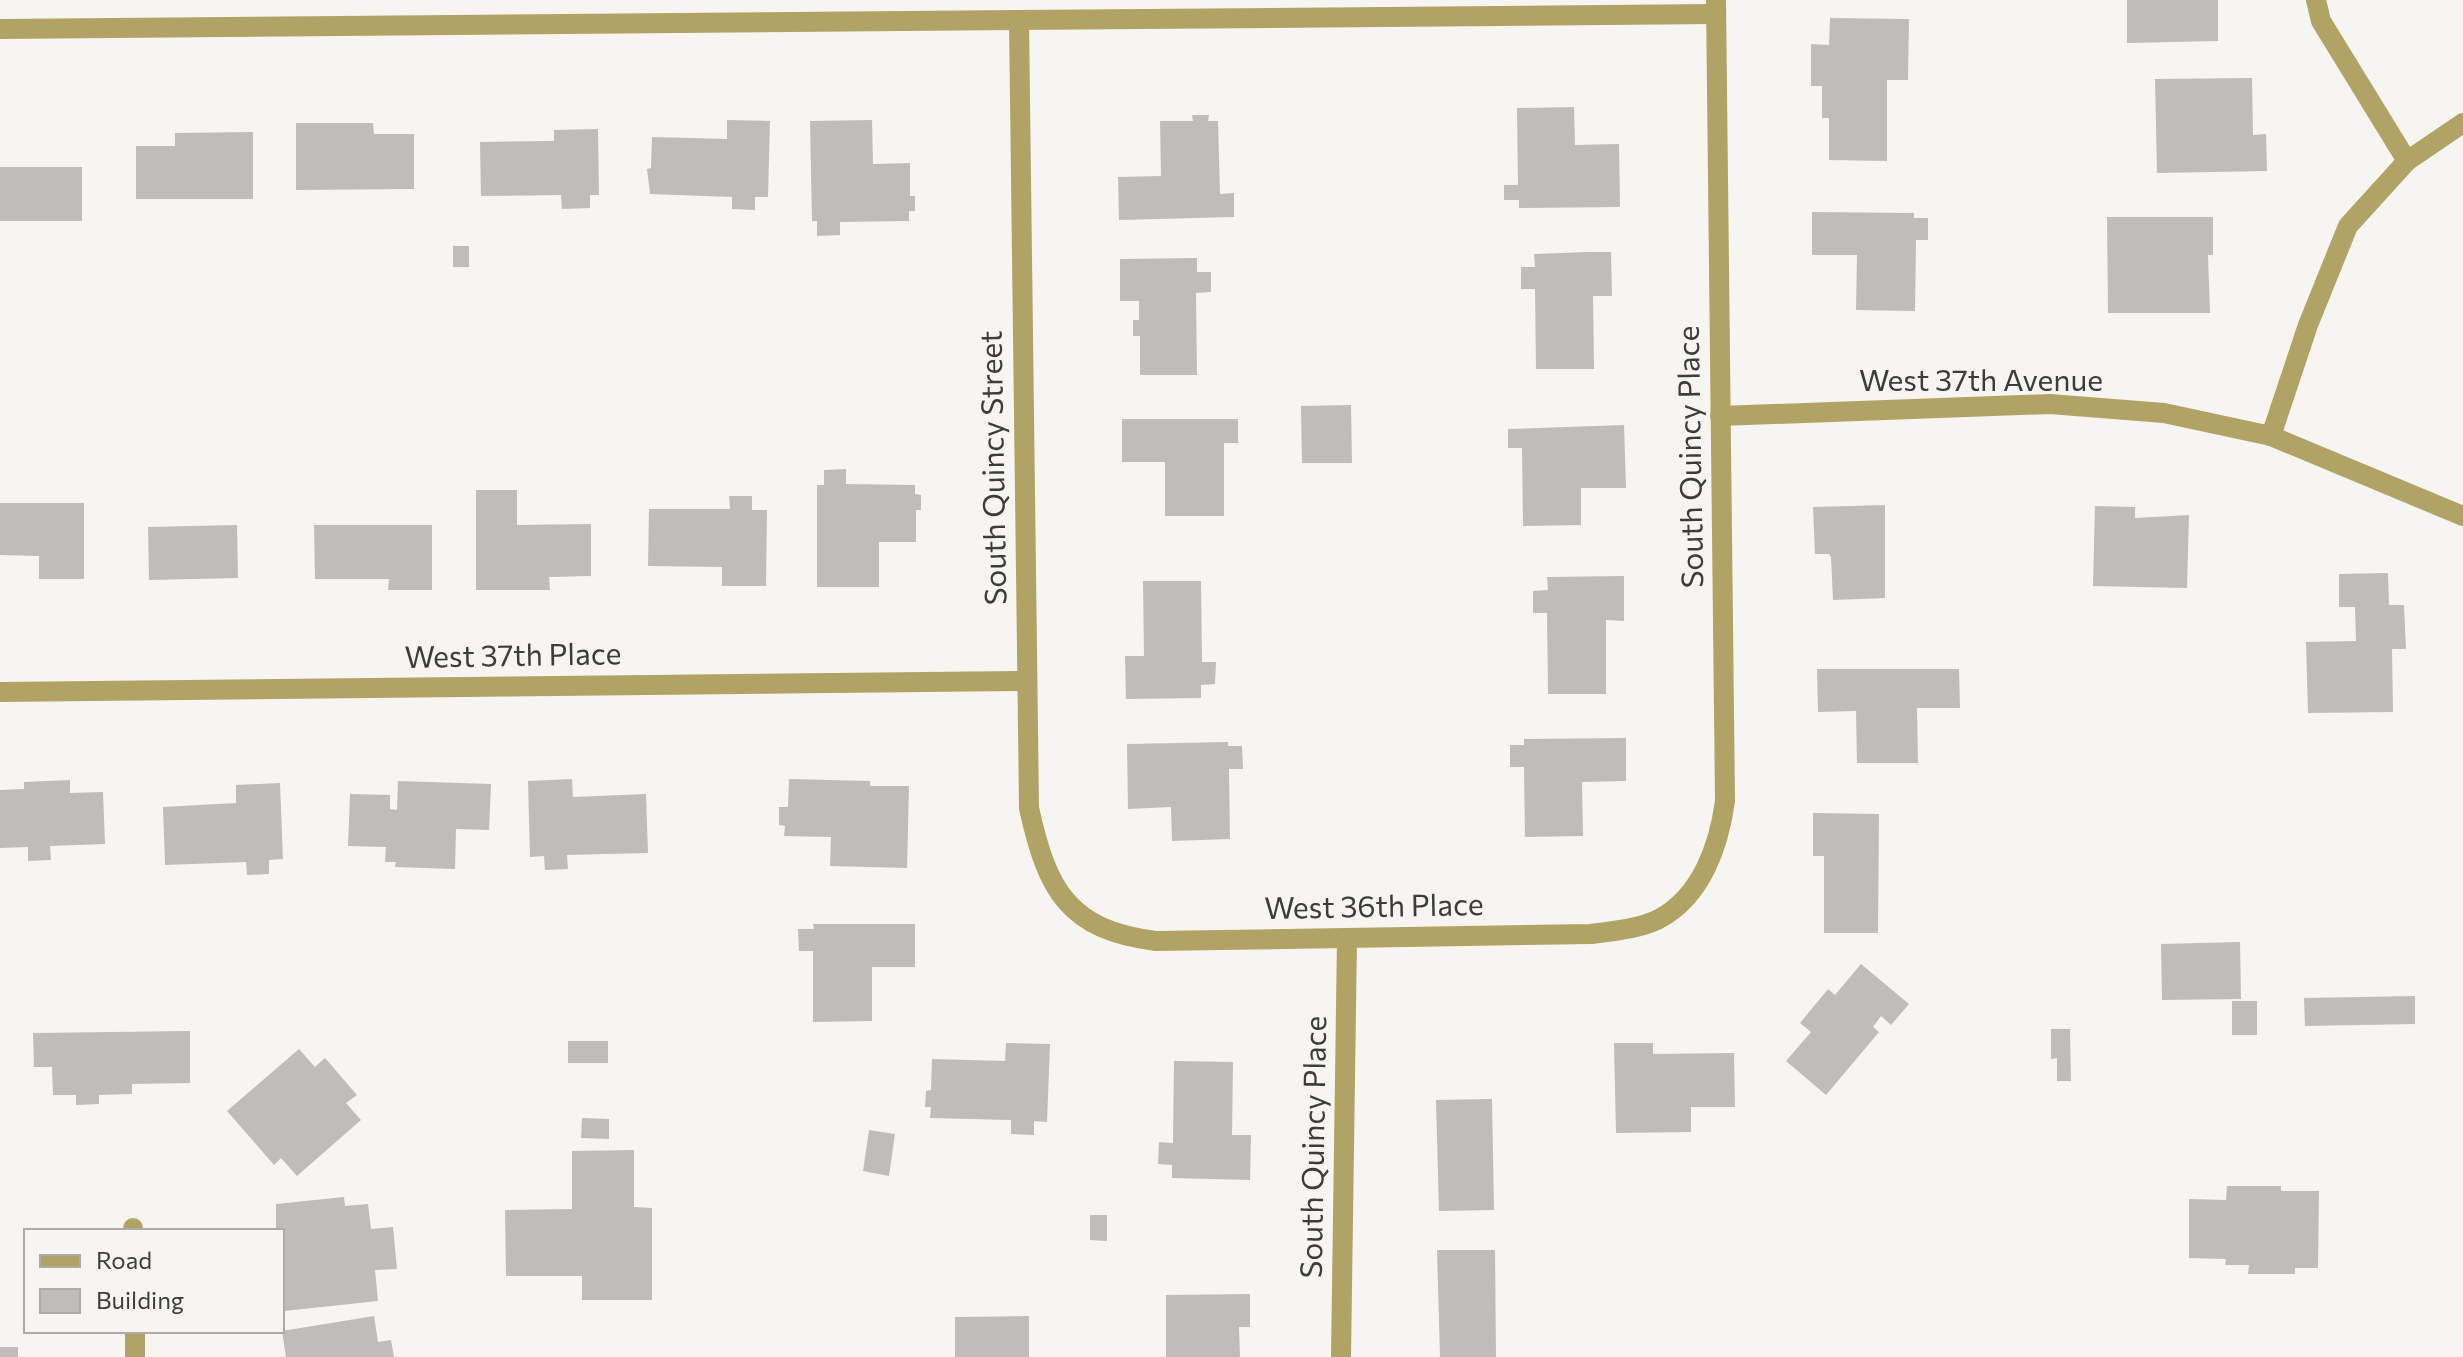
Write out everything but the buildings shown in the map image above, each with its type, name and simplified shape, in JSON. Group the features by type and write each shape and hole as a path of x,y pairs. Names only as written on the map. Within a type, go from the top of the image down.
{"street":[{"path":"2316,0 2321,21 2407,161"},
{"path":"0,29 1019,20 1716,7"},
{"name":"South Quincy Place","path":"1682,901 1706,870 1720,833 1725,801 1716,7"},
{"name":"South Quincy Street","path":"1019,20 1029,808 1049,877 1071,905"},
{"path":"2271,436 2308,325 2348,226 2407,161 2463,123"},
{"name":"West 37th Avenue","path":"1720,416 2050,404 2164,413 2271,436 2463,516"},
{"name":"West 37th Place","path":"0,692 1027,681"},
{"name":"West 36th Place","path":"1071,905 1092,925 1121,937 1156,941 1591,934 1659,919 1682,901"},
{"name":"South Quincy Place","path":"1341,1357 1347,938"},
{"path":"135,1333 135,1357"}]}
